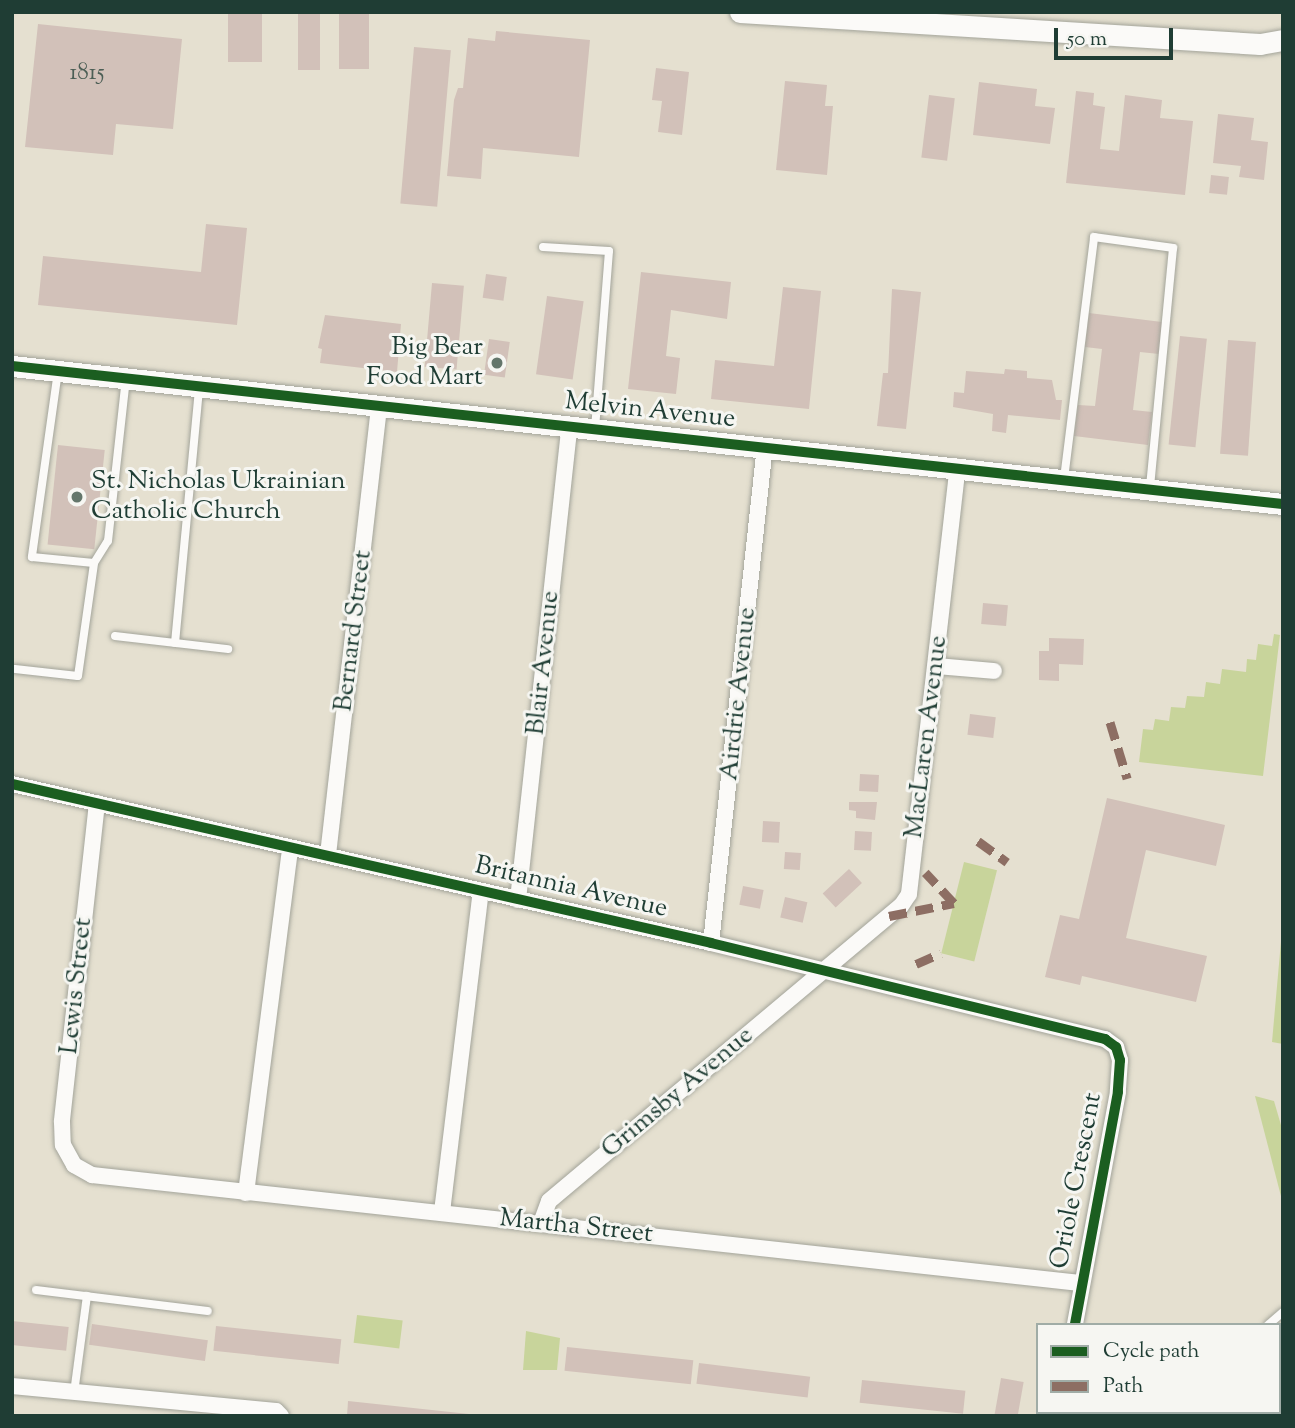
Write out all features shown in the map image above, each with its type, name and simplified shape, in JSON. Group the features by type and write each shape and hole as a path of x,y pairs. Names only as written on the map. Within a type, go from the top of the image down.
{"street":[{"path":"740,12 959,19 1260,44 1283,40"},
{"path":"1260,44 1283,54"},
{"name":"Melvin Avenue","path":"12,366 1283,504"},
{"name":"Bernard Street","path":"328,855 379,407"},
{"name":"Blair Avenue","path":"518,900 570,425"},
{"name":"Airdrie Avenue","path":"711,943 765,446"},
{"name":"MacLaren Avenue","path":"825,970 901,906 909,894 958,467"},
{"path":"936,666 994,671"},
{"name":"Britannia Avenue","path":"12,784 825,970 1090,1035 1116,1046"},
{"name":"Lewis Street","path":"74,1165 63,1145 62,1122 97,803"},
{"path":"246,1193 290,849"},
{"path":"442,1212 481,891"},
{"name":"Grimsby Avenue","path":"541,1223 556,1195 825,970"},
{"name":"Oriole Crescent","path":"1075,1323 1080,1283 1118,1092 1116,1046"},
{"name":"Martha Street","path":"74,1165 92,1175 1080,1283"},
{"path":"12,1386 112,1398 276,1411 281,1416"},
{"path":"110,1416 112,1398"}],"lane":[{"path":"1064,479 1094,237 1173,248 1150,489"},
{"path":"542,247 609,251 595,428"},
{"path":"58,371 32,557 94,563"},
{"path":"15,669 78,676 94,563 108,541 126,379"},
{"path":"175,643 199,387"},
{"path":"115,636 229,649"},
{"path":"36,1290 208,1311"},
{"path":"74,1393 87,1296"}],"green space":[{"path":"1274,634 1280,635 1263,776 1139,762 1143,729 1153,730 1155,719 1169,721 1171,707 1185,708 1187,696 1204,697 1206,682 1220,684 1222,669 1246,672 1247,659 1256,660 1258,644 1272,646"},
{"path":"964,862 997,870 974,961 941,953"},
{"path":"1283,919 1283,1044 1272,1042"},
{"path":"1255,1096 1274,1101 1283,1132 1283,1204"},
{"path":"357,1315 403,1321 399,1348 354,1343"},
{"path":"526,1331 560,1338 557,1370 523,1370"}],"building":[{"path":"228,12 262,12 262,62 228,62"},
{"path":"298,12 320,12 320,70 298,70"},
{"path":"339,12 369,12 369,69 339,69"},
{"path":"38,24 182,39 173,129 116,124 113,155 25,147"},
{"path":"496,31 590,40 579,157 483,148 481,179 447,176 454,100 458,88 463,88 468,38 495,41"},
{"path":"414,47 451,50 437,207 400,203"},
{"path":"656,68 689,72 682,135 658,132 662,101 652,100"},
{"path":"785,81 827,85 825,106 833,106 827,175 776,170"},
{"path":"979,82 1037,89 1035,106 1055,108 1050,144 973,135"},
{"path":"1076,91 1094,93 1093,105 1105,107 1100,149 1119,151 1125,95 1162,100 1160,118 1193,121 1185,195 1066,183"},
{"path":"929,95 955,98 947,161 921,158"},
{"path":"1218,114 1254,118 1251,140 1268,142 1264,180 1239,177 1241,166 1213,163"},
{"path":"1211,175 1229,177 1227,195 1209,193"},
{"path":"206,224 247,228 237,325 38,305 43,256 201,272"},
{"path":"641,272 731,282 727,319 671,310 666,356 680,358 676,394 628,389"},
{"path":"486,274 507,277 503,301 483,298"},
{"path":"432,283 464,286 457,369 425,367"},
{"path":"783,287 821,291 809,409 711,399 715,360 774,366"},
{"path":"892,289 921,292 906,429 877,426 883,373 888,373"},
{"path":"547,296 584,301 573,379 536,374"},
{"path":"1089,313 1162,322 1159,354 1140,352 1133,410 1152,412 1148,445 1074,436 1078,405 1095,406 1102,349 1085,347"},
{"path":"325,315 401,324 397,372 320,363 322,349 318,348"},
{"path":"1180,336 1207,339 1195,447 1169,444"},
{"path":"489,339 510,342 505,378 484,375"},
{"path":"1228,340 1256,342 1248,456 1220,454"},
{"path":"1005,369 1027,371 1027,378 1052,380 1056,400 1062,400 1060,420 1008,415 1006,433 992,431 993,414 953,407 954,392 964,393 966,371 1004,374"},
{"name":"St. Nicholas Ukrainian Catholic Church","path":"58,445 105,450 94,549 48,544"},
{"path":"983,603 1008,605 1006,626 981,624"},
{"path":"1049,638 1084,639 1083,665 1059,664 1059,681 1039,680 1039,651 1049,651"},
{"path":"970,714 996,717 993,738 967,735"},
{"path":"860,774 879,775 878,792 859,791"},
{"path":"1107,798 1225,825 1216,866 1146,850 1126,938 1207,956 1196,1002 1082,976 1080,985 1045,977 1060,915 1079,919"},
{"path":"849,802 877,802 875,820 856,818 856,811 849,810"},
{"path":"763,821 780,822 779,843 762,842"},
{"path":"855,831 872,832 871,851 854,850"},
{"path":"785,852 801,853 800,870 784,869"},
{"path":"849,869 862,883 836,907 823,894"},
{"path":"743,886 764,890 760,909 739,905"},
{"path":"785,897 807,902 803,923 780,917"},
{"path":"12,1321 69,1327 66,1351 12,1345"},
{"path":"92,1324 208,1340 205,1361 89,1345"},
{"path":"216,1326 341,1339 339,1364 213,1351"},
{"path":"567,1347 693,1360 691,1384 564,1371"},
{"path":"699,1363 810,1377 808,1397 696,1384"},
{"path":"1001,1378 1024,1382 1018,1416 994,1415"},
{"path":"862,1380 965,1391 963,1414 860,1403"},
{"path":"348,1401 469,1414 469,1416 347,1416"}],"marked path":[{"path":"1110,722 1127,778"},
{"path":"978,841 1007,862"},
{"path":"889,916 954,903 925,872"},
{"path":"916,964 941,953"}],"cycle path":[{"path":"12,366 1283,504"},
{"path":"12,784 711,943 1105,1039 1116,1047 1120,1060 1118,1092 1075,1323"}],"place":[{"name":"Big Bear Food Mart","path":"497,363"},
{"name":"St. Nicholas Ukrainian Catholic Church","path":"77,497"}]}
